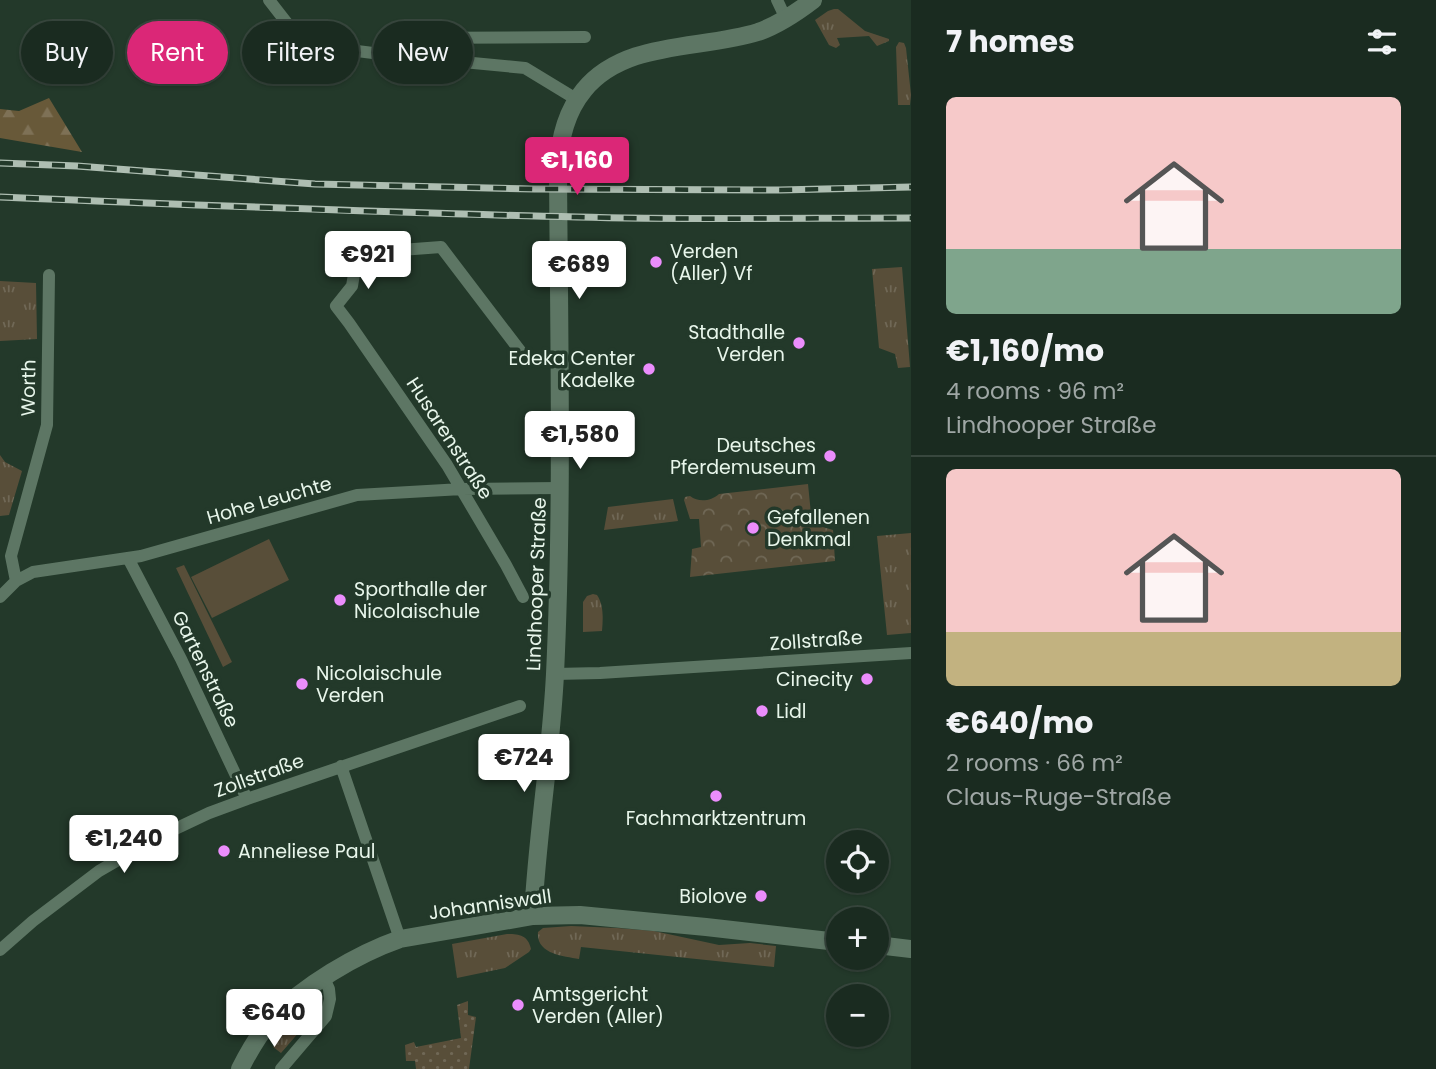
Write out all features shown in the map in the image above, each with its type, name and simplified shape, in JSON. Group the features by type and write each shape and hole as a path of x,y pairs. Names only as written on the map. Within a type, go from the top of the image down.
{"main road":[{"name":"Lindhooper Straße","path":"533,916 555,674 561,488 558,157 562,130 576,99 597,76 611,66 652,52 760,31 786,19 808,1"},
{"name":"Johanniswall","path":"240,1069 271,1020 304,992 359,956 400,939 533,916 580,915 826,941"},
{"path":"889,946 911,949"}],"street":[{"path":"269,0 289,27 303,40 317,46 373,53"},
{"path":"777,0 786,19"},
{"path":"473,38 585,37"},
{"path":"473,63 525,68 576,99"},
{"name":"Husarenstraße","path":"523,597 462,489 336,306 352,286 357,257 361,253 441,247 524,356"},
{"name":"Worth","path":"16,581 11,556 47,425 49,275"},
{"name":"Hohe Leuchte","path":"0,595 16,581 33,572 141,556 357,495 462,489 561,488"},
{"name":"Gartenstraße","path":"128,558 181,659 247,799"},
{"name":"Zollstraße","path":"555,674 911,653"},
{"name":"Zollstraße","path":"0,950 33,920 99,871 156,838 209,813 520,706"},
{"path":"341,766 400,939"},
{"path":"281,1069 326,1016 329,989 324,978"},
{"path":"304,992 312,1002 316,1014 313,1030"}],"green space":[{"path":"838,9 865,31 889,41 877,46 869,36 837,38 840,45 836,48 829,45 815,20"},
{"path":"899,42 904,43 906,48 910,105 898,105 896,47"},
{"path":"49,98 82,152 0,138 0,109 19,111"},
{"path":"902,267 910,367 898,368 895,354 879,348 872,269"},
{"path":"0,281 36,283 37,339 0,341"},
{"path":"0,455 5,462 22,471 9,515 0,516"},
{"path":"808,484 812,524 833,530 835,561 690,577 692,549 701,547 699,519 690,519 685,497 705,500 719,494"},
{"path":"673,499 678,521 604,530 608,507"},
{"path":"911,533 911,633 887,635 877,536"},
{"path":"269,539 289,580 212,618 191,577"},
{"path":"184,565 232,662 223,667 176,568"},
{"path":"597,595 601,603 602,631 583,632 583,602 587,596"},
{"path":"571,926 654,931 719,945 750,943 776,946 774,967 581,947 579,959 552,953 541,945 538,932 543,928"},
{"path":"507,934 525,938 530,944 529,952 505,968 457,978 452,944"},
{"path":"468,1001 468,1015 476,1017 469,1069 416,1069 415,1061 406,1061 405,1045 414,1042 416,1047 461,1038 457,1005"},
{"path":"305,1009 309,1013 307,1023 281,1053 273,1047 287,1029 283,1025 300,1010"}],"railway":[{"path":"0,163 77,166 315,184 534,189 780,190 911,187"},
{"path":"0,197 577,217 911,218"}],"place":[{"name":"Verden (Aller) Vf","path":"656,262"},
{"name":"Stadthalle Verden","path":"799,343"},
{"name":"Edeka Center Kadelke","path":"649,369"},
{"name":"Deutsches Pferdemuseum","path":"830,456"},
{"name":"Gefallenen Denkmal","path":"753,528"},
{"name":"Sporthalle der Nicolaischule","path":"340,600"},
{"name":"Cinecity","path":"867,679"},
{"name":"Nicolaischule Verden","path":"302,684"},
{"name":"Lidl","path":"762,711"},
{"name":"Fachmarktzentrum","path":"716,796"},
{"name":"Anneliese Paul","path":"224,851"},
{"name":"Biolove","path":"761,896"},
{"name":"Amtsgericht Verden (Aller)","path":"518,1005"}]}
